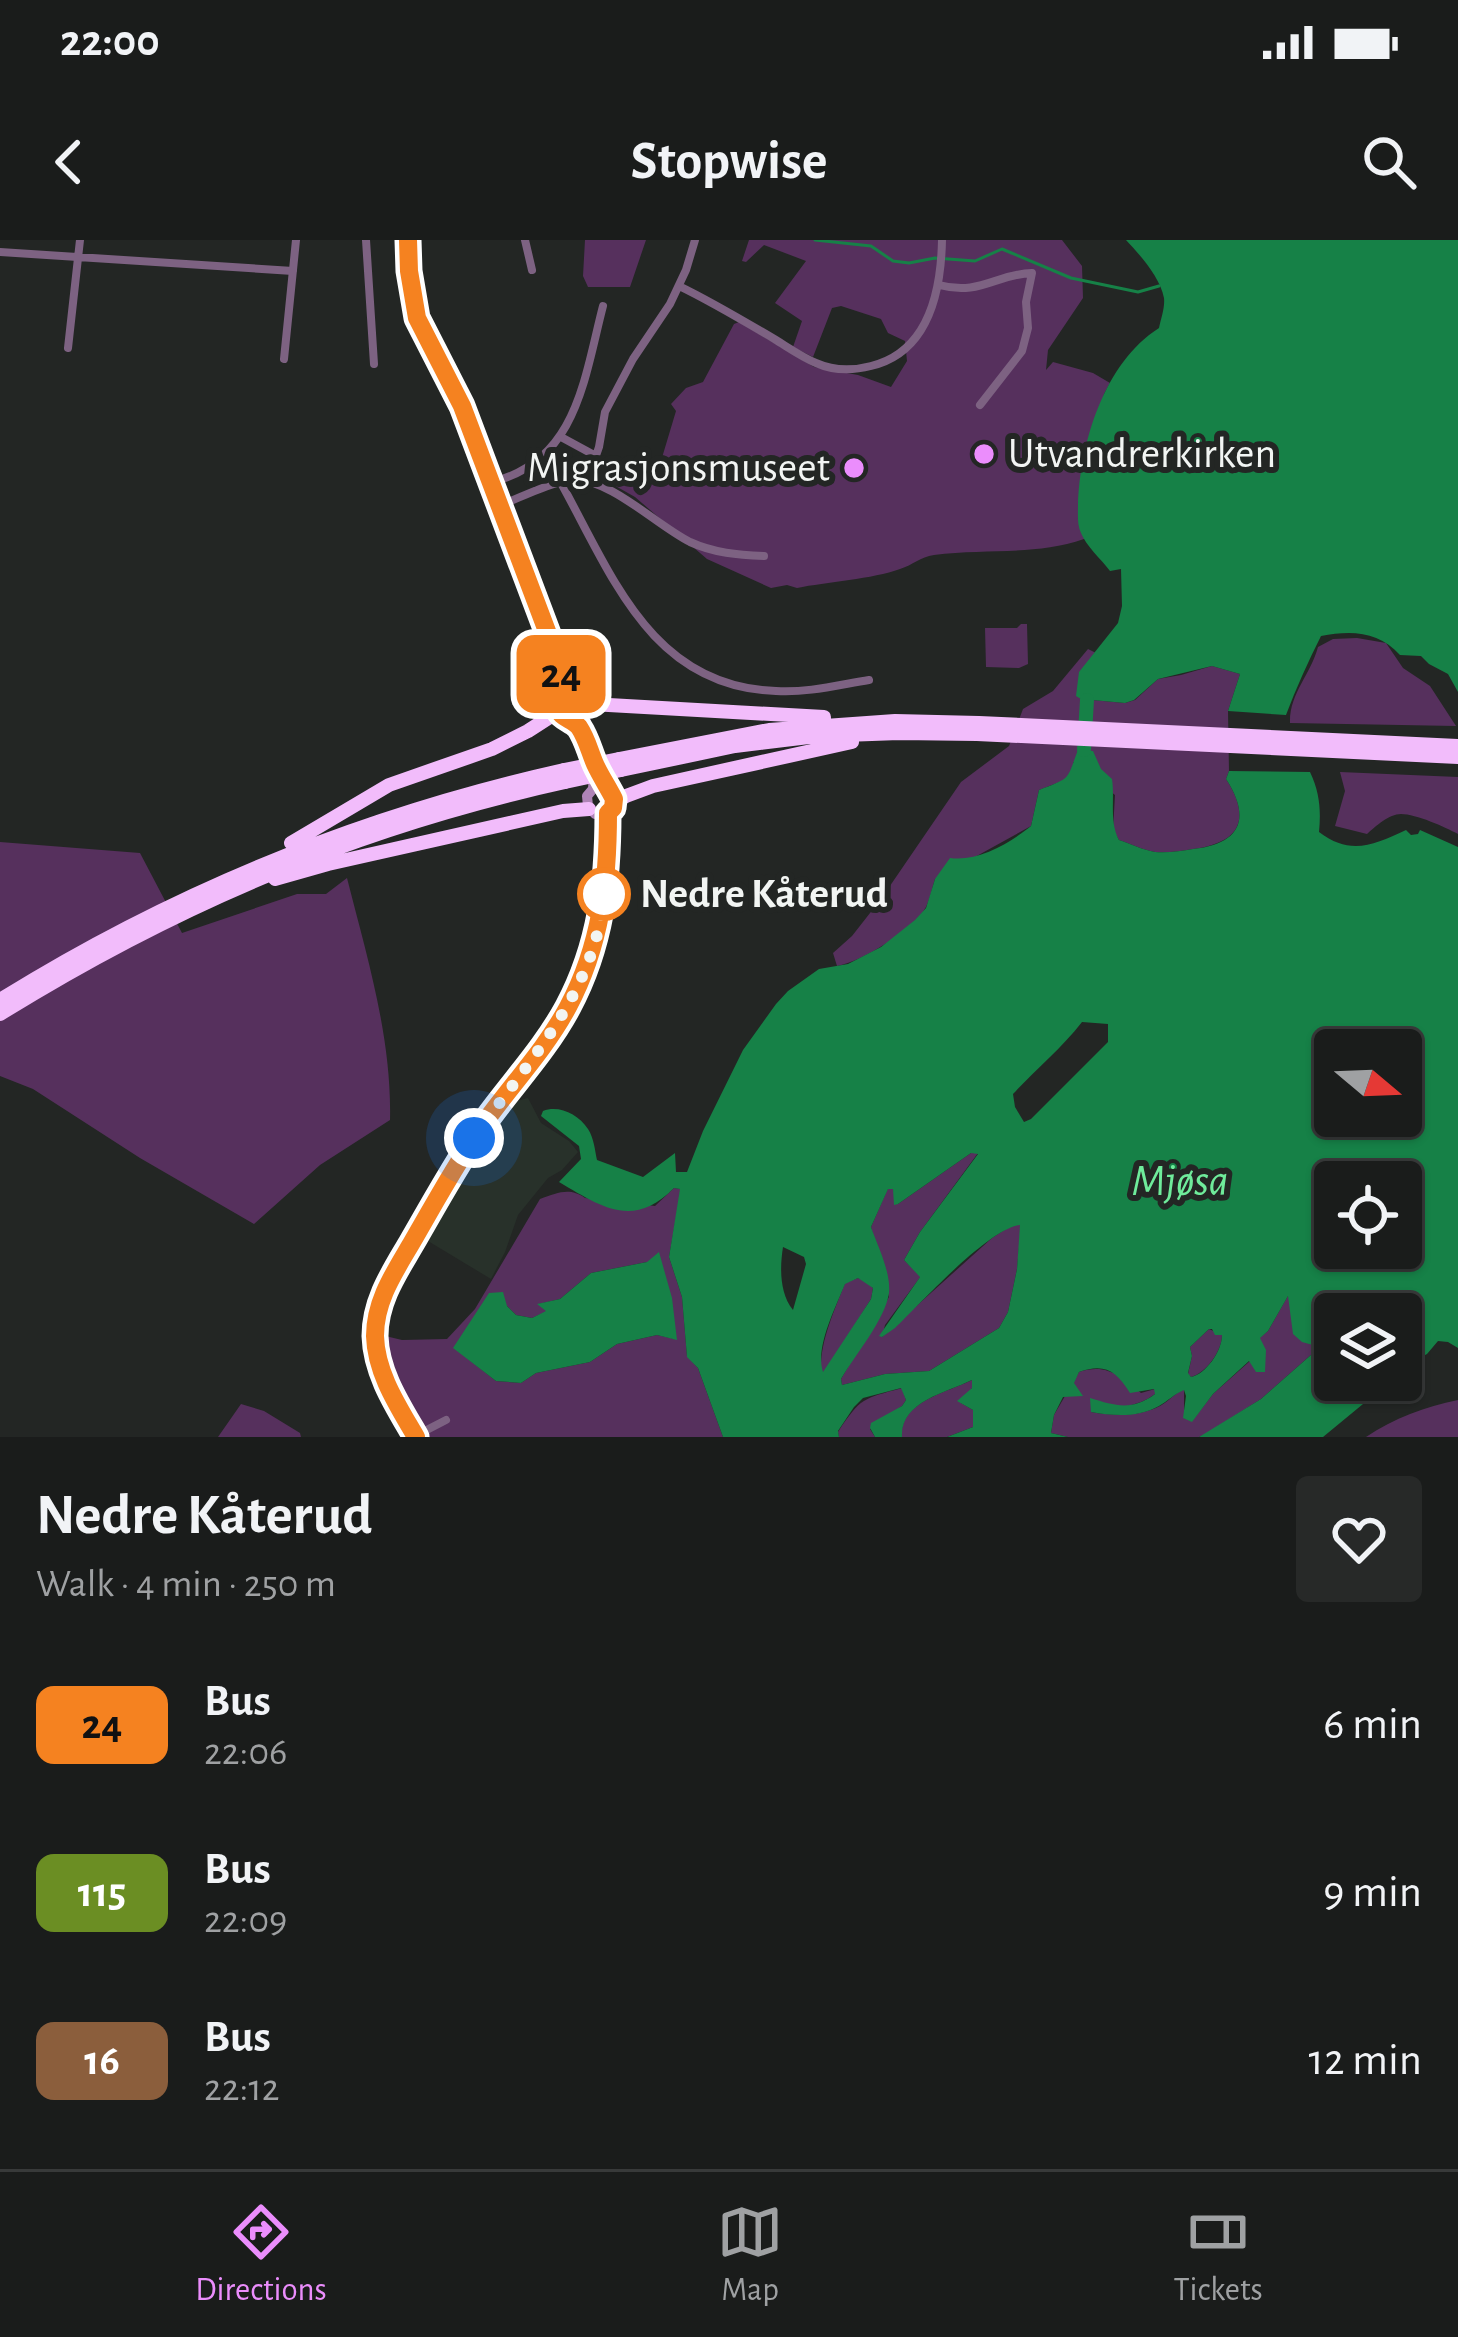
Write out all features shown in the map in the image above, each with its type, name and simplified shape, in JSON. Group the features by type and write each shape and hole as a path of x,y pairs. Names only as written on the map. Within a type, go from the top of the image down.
{"highway":[{"path":"246,870 389,785 492,749 577,712 897,727"},
{"path":"0,1000 128,926 334,835 474,791 565,776 769,730 832,724 1458,746"},
{"path":"207,900 328,864 573,809 602,810 653,786 897,727"},
{"path":"1105,735 1458,758"},
{"path":"0,1013 123,942 304,858 565,776"}],"main road":[{"path":"408,240 417,318 462,406 568,688"},
{"path":"568,688 587,692 577,712"},
{"path":"568,688 557,701 577,712 600,788"},
{"path":"416,1436 379,1363 375,1335 379,1307 456,1166 550,1037 574,995 601,921 606,847 602,810 613,794 600,788"},
{"path":"600,788 587,796 602,810"}],"street":[{"path":"68,348 80,240"},
{"path":"284,359 296,240"},
{"path":"366,240 374,364"},
{"path":"525,240 532,270"},
{"path":"587,481 605,412 679,286 695,240"},
{"path":"679,286 810,360 845,370 886,362 910,347 939,285 943,240"},
{"path":"0,252 293,271"},
{"path":"939,285 964,291 1032,273 1022,351 980,405"},
{"path":"492,482 523,472 561,437 572,417 603,306"},
{"path":"561,437 596,457"},
{"path":"500,505 567,481 587,481 694,544 730,554 764,556"},
{"path":"561,483 632,611 693,668 724,681 776,692 868,680"},
{"path":"416,1436 446,1420"}],"shaded area":[{"path":"585,240 646,240 630,287 588,287 583,276"},
{"path":"749,240 1062,240 1082,266 1083,298 1048,350 1046,370 1053,362 1110,383 1104,394 1084,539 1029,550 934,555 877,575 771,588 707,559 635,497 596,475 608,461 650,476 658,471 676,411 671,404 686,388 703,382 739,322 814,367 891,387 907,361 905,341 888,333 881,319 841,306 832,308 813,357 793,347 802,321 775,303 806,261 764,245 742,261"},
{"path":"1027,624 1028,664 986,667 985,628"},
{"path":"1333,639 1386,643 1403,668 1430,686 1456,726 1290,723 1293,703 1318,647"},
{"path":"1088,649 1096,653 1079,673 1081,699 1125,703 1158,679 1212,666 1240,674 1228,711 1226,779 1239,817 1231,835 1209,846 1170,852 1150,851 1119,840 1113,830 1115,795 1073,762 1073,771 1065,780 1039,790 1031,826 935,879 926,907 910,925 873,951 837,966 833,953 881,899 961,782 1009,746 1023,709 1053,691"},
{"path":"1340,772 1458,777 1458,834 1401,814 1387,818 1367,834 1335,826 1345,791"},
{"path":"0,842 140,853 182,933 297,894 326,894 347,878 383,1028 390,1120 320,1165 254,1224 33,1089 0,1076"},
{"path":"528,1098 541,1123 578,1152 548,1178 518,1215 491,1279 423,1238 482,1136 501,1111"},
{"path":"971,1153 978,1153 904,1260 921,1276 885,1325 882,1337 992,1238 1012,1225 1021,1225 1008,1312 999,1328 929,1371 885,1374 842,1385 841,1379 889,1297 871,1227 888,1188 893,1189 898,1204"},
{"path":"674,1188 681,1189 669,1257 682,1297 687,1356 698,1368 723,1437 419,1437 378,1360 377,1334 402,1340 447,1339 475,1309 540,1199 568,1192 655,1206","holes":["647,1262 675,1339 657,1335 617,1344 590,1362 536,1373 521,1383 496,1381 467,1358 507,1306 516,1315 532,1318 548,1311 539,1304 560,1299 591,1273"]},
{"path":"858,1278 873,1288 871,1299 824,1373 823,1349 832,1316 845,1283"},
{"path":"1289,1294 1314,1335 1314,1352 1261,1399 1204,1435 1068,1437 1051,1433 1054,1415 1079,1372 1098,1369 1113,1373 1141,1393 1155,1389 1155,1394 1125,1407 1091,1412 1144,1412 1184,1389 1184,1418 1192,1421 1213,1394 1250,1361 1259,1338"},
{"path":"1209,1329 1222,1335 1219,1348 1207,1366 1191,1377 1190,1347"},
{"path":"972,1380 961,1403 973,1410 973,1427 947,1437 902,1437 903,1425 916,1407"},
{"path":"902,1388 906,1400 870,1429 875,1437 839,1437 858,1406"},
{"path":"1458,1400 1458,1437 1366,1437 1410,1414"},
{"path":"241,1404 264,1411 301,1437 218,1437"}],"water":[{"path":"1126,240 1458,240 1458,692 1448,674 1421,656 1400,655 1364,634 1343,633 1321,636 1286,715 1228,711 1240,674 1212,666 1158,679 1125,703 1076,696 1079,672 1118,623 1122,606 1121,569 1110,571 1079,527 1084,456 1110,383 1123,362 1159,328 1164,306 1154,274"},
{"name":"Mjøsa","path":"1078,750 1093,751 1112,779 1119,840 1150,851 1209,846 1231,835 1239,817 1226,779 1229,771 1310,772 1319,802 1319,832 1341,844 1362,846 1406,830 1411,835 1420,830 1458,847 1458,1348 1438,1341 1422,1357 1422,1293 1314,1293 1314,1345 1293,1334 1288,1296 1260,1338 1266,1350 1265,1372 1256,1372 1249,1361 1213,1394 1192,1422 1183,1418 1184,1390 1143,1413 1091,1412 1090,1398 1124,1405 1155,1394 1154,1389 1130,1393 1115,1374 1096,1368 1079,1372 1074,1383 1083,1396 1063,1397 1054,1415 1051,1433 1068,1437 947,1437 973,1427 973,1410 957,1401 972,1388 972,1380 916,1407 903,1425 902,1437 875,1437 870,1428 902,1406 906,1400 901,1388 863,1398 838,1431 839,1437 723,1437 698,1368 687,1357 682,1297 669,1257 680,1189 630,1211 603,1206 574,1191 559,1182 581,1159 579,1146 541,1116 543,1111 562,1110 579,1119 590,1133 597,1160 643,1177 675,1153 676,1172 687,1172 743,1050 788,991 819,969 848,964 881,947 926,908 935,879 950,858 982,854 1004,845 1031,826 1039,790 1066,777","holes":["1082,1022 1108,1024 1108,1042 1024,1122 1013,1094","971,1153 978,1154 904,1260 920,1277 879,1336 895,1328 973,1253 1020,1225 1008,1312 999,1328 929,1371 885,1374 842,1385 841,1379 876,1326 889,1293 871,1227 888,1189 893,1189 894,1205","783,1247 804,1257 806,1264 793,1310 783,1288","858,1278 873,1288 871,1299 823,1372 824,1340 845,1284","1209,1329 1222,1335 1212,1361 1191,1377 1190,1347"]},
{"path":"659,1252 677,1340 657,1335 617,1344 590,1362 536,1373 521,1383 496,1381 453,1348 489,1293 503,1292 516,1315 532,1318 546,1311 537,1304 560,1299 591,1273 647,1262"},
{"name":"Mjøsa","path":"1314,1352 1314,1401 1367,1401 1323,1437 1199,1437 1261,1399"}],"waterway":[{"path":"815,240 871,246 893,261 909,263 935,258 975,261 1002,249 1071,278 1138,292 1159,286"},
{"path":"1084,750 1087,700"}],"bus line":[{"name":"24","path":"408,240 417,318 462,406 559,663 564,689 557,706 586,737 614,799 608,813 601,921 580,982 550,1037 456,1166 379,1307 375,1335 379,1363 416,1437"}],"place":[{"name":"Utvandrerkirken","path":"984,454"},
{"name":"Migrasjonsmuseet","path":"854,468"},
{"name":"Nedre Kåterud","path":"604,894"}],"route":[{"path":"474,1138 567,1010 592,952 604,894"}]}
